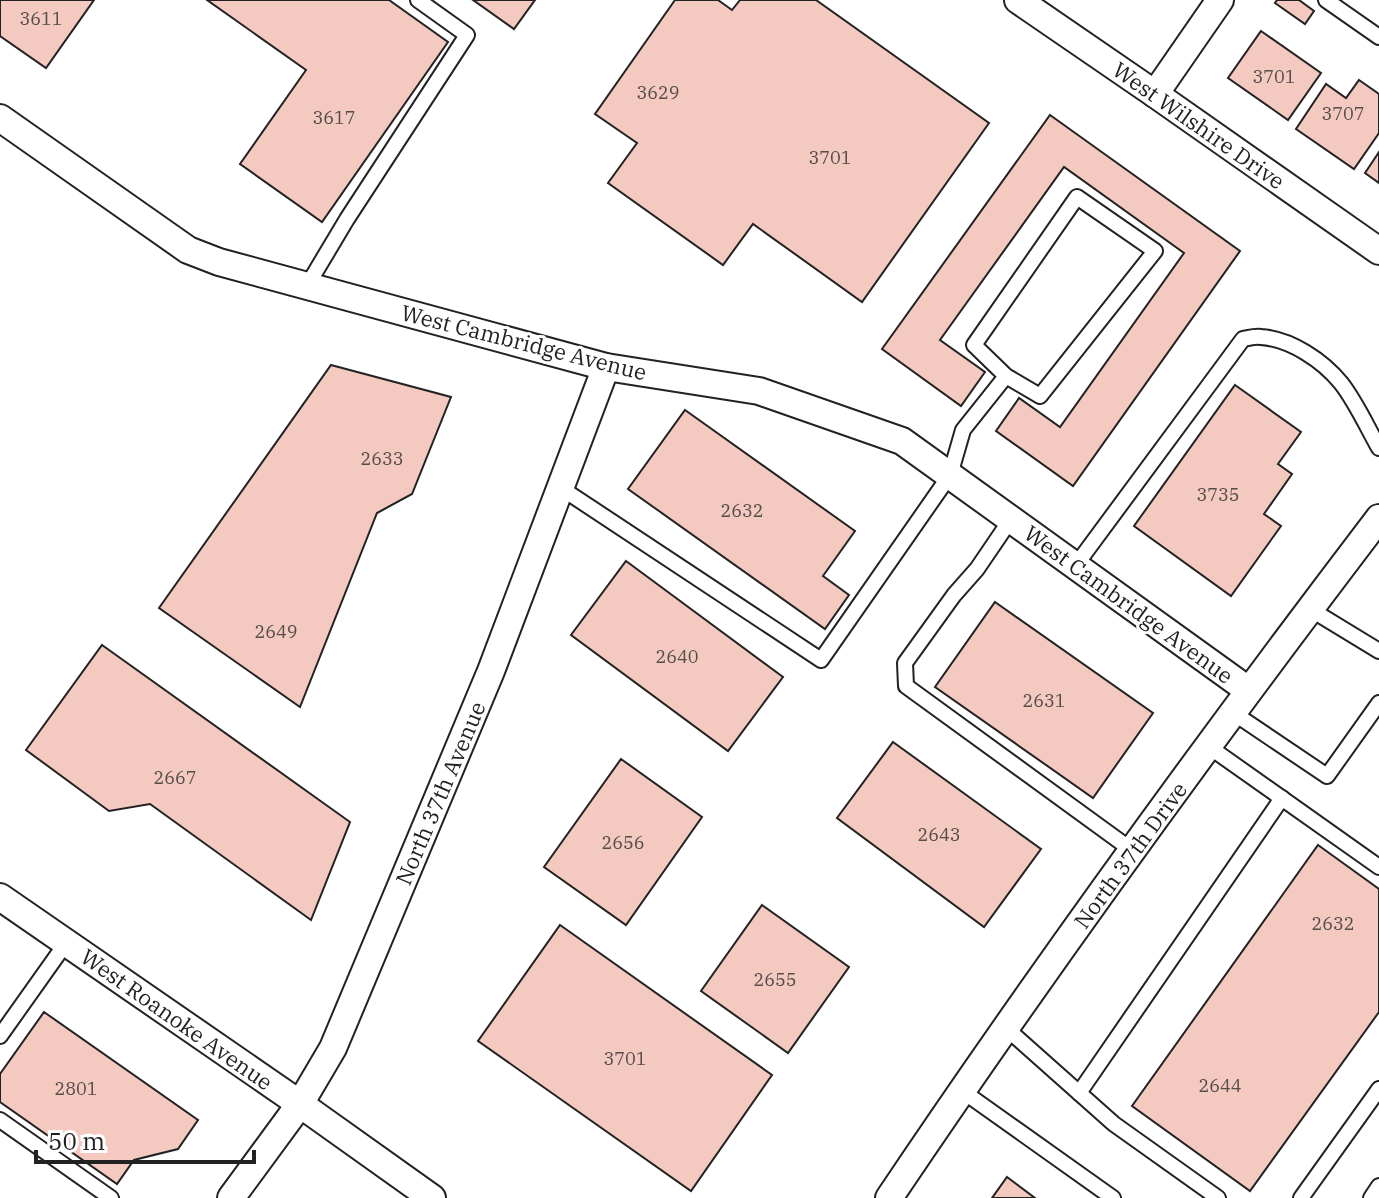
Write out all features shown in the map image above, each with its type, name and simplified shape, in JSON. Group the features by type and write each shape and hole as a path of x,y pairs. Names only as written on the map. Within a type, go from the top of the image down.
{"street":[{"name":"West Wilshire Drive","path":"1018,0 1379,251"},
{"path":"1155,94 1220,0"},
{"name":"West Cambridge Avenue","path":"0,118 188,250 219,262 606,367 759,391 902,441 1248,690"},
{"name":"North 37th Avenue","path":"231,1198 300,1104 333,1048 491,671 606,367"},
{"name":"North 37th Drive","path":"889,1198 961,1090 1232,712 1379,518"},
{"name":"West Roanoke Avenue","path":"0,897 432,1198"}],"lane":[{"path":"307,286 467,35 418,0"},
{"path":"1326,0 1379,37"},
{"path":"1077,197 1155,251 1040,396 1006,376 974,345 1077,197"},
{"path":"1076,565 1243,339 1260,336 1277,340 1299,349 1324,366 1342,384 1379,448"},
{"path":"561,488 821,660 950,475 963,430 1006,376"},
{"path":"1011,519 905,663 906,686 1133,851"},
{"path":"1310,609 1379,651"},
{"path":"1232,712 1327,776 1379,703"},
{"path":"1208,746 1379,867"},
{"path":"1079,1093 1282,798"},
{"path":"0,1036 66,943"},
{"path":"1006,1028 1114,1124 1218,1198"},
{"path":"1301,1198 1379,1089"},
{"path":"961,1090 1113,1198"},
{"path":"0,1120 111,1198"},
{"path":"1371,1198 1379,1186"}],"building":[{"path":"0,0 94,0 46,68 0,36"},
{"path":"207,0 389,0 448,42 322,222 240,164 306,70"},
{"path":"473,0 535,0 514,29"},
{"path":"675,0 718,0 732,10 740,0 816,0 989,123 862,302 753,224 723,265 608,183 637,143 595,114"},
{"path":"1277,0 1299,0 1314,11 1305,24 1275,3"},
{"path":"1261,31 1321,73 1288,120 1228,78"},
{"path":"1359,80 1379,94 1379,133 1354,169 1296,129 1326,84 1346,98"},
{"path":"1050,115 1240,251 1073,486 996,431 1019,398 1060,427 1184,253 1064,167 940,340 985,372 961,406 882,349"},
{"path":"1379,152 1379,183 1365,173"},
{"path":"331,365 451,397 412,494 377,513 300,707 159,608"},
{"path":"1235,385 1301,432 1278,464 1292,474 1264,514 1281,526 1231,596 1134,526"},
{"path":"685,410 855,531 823,576 849,595 825,629 628,489"},
{"path":"626,561 783,677 728,751 571,635"},
{"path":"995,602 1153,713 1093,798 935,687"},
{"path":"102,645 350,822 311,920 150,804 109,811 26,750"},
{"path":"893,742 1041,849 984,927 837,818"},
{"path":"621,759 702,817 626,925 544,867"},
{"path":"1318,845 1379,889 1379,1012 1250,1191 1132,1106"},
{"path":"762,905 849,967 788,1053 701,991"},
{"path":"560,925 772,1075 691,1191 478,1041"},
{"path":"44,1012 198,1120 178,1149 134,1160 117,1184 0,1102 0,1074"},
{"path":"1007,1177 1035,1198 992,1198"}]}
